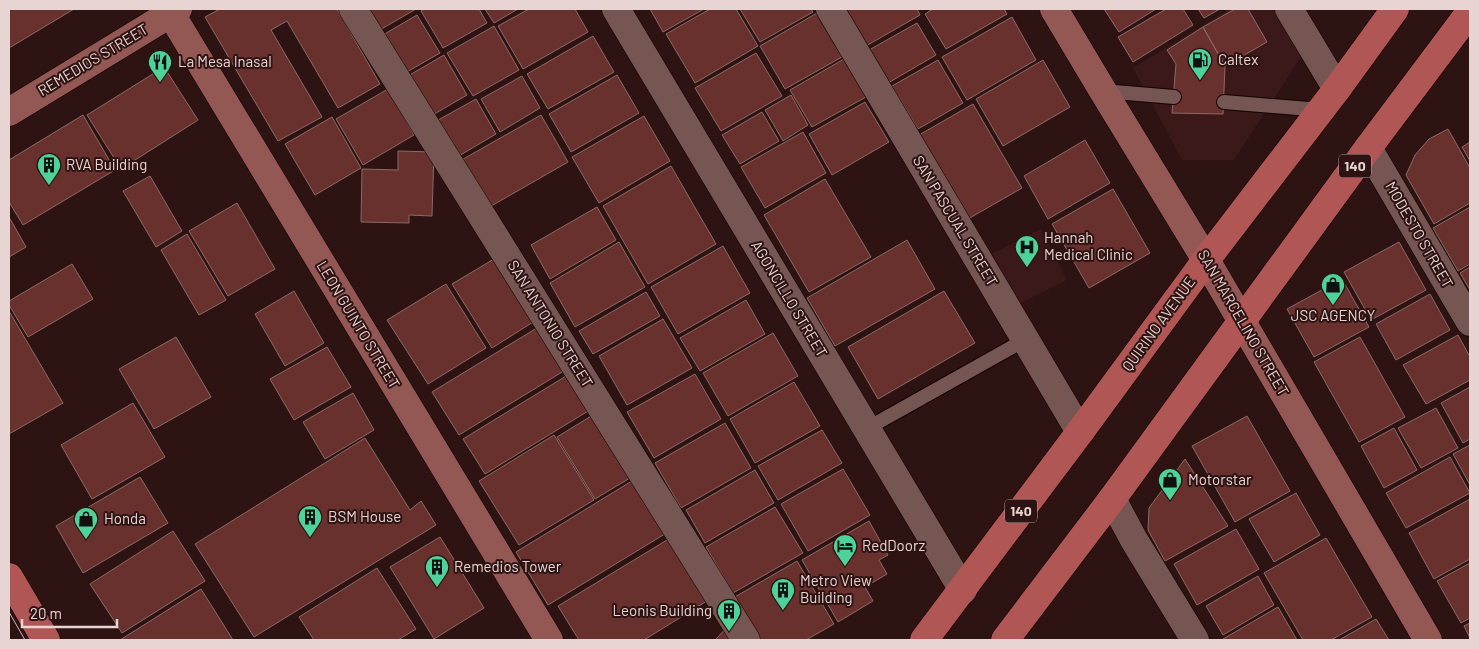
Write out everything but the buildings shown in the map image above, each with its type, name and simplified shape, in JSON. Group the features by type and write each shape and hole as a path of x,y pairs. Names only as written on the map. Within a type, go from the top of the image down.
{"main road":[{"name":"QUIRINO AVENUE","path":"924,640 1206,260 1337,89 1394,9"},
{"name":"140","path":"1006,640 1112,500 1368,148 1470,12"},
{"path":"9,577 46,640"}],"street":[{"name":"SAN ANTONIO STREET","path":"353,9 746,640"},
{"name":"AGONCILLO STREET","path":"616,9 962,590"},
{"name":"SAN PASCUAL STREET","path":"830,9 1080,432"},
{"name":"SAN MARCELINO STREET","path":"1054,9 1206,260 1428,640"},
{"path":"1289,9 1337,89"},
{"name":"REMEDIOS STREET","path":"9,112 172,10"},
{"name":"LEON GUINTO STREET","path":"172,10 549,640"},
{"name":"MODESTO STREET","path":"1368,148 1470,322"},
{"path":"1112,500 1195,640"}],"lane":[{"path":"1103,92 1174,97"},
{"path":"1224,102 1321,110"},
{"path":"866,429 1014,346"}],"shaded area":[{"path":"1230,9 1274,9 1305,51 1234,160 1182,160 1133,68"},
{"name":"Hannah Medical Clinic","path":"1041,229 1067,280 1013,307 987,256"}],"tram line":[{"path":"9,612 25,640"}],"place":[{"name":"Caltex","path":"1200,81"},
{"name":"La Mesa Inasal","path":"160,83"},
{"name":"RVA Building","path":"49,186"},
{"name":"Hannah Medical Clinic","path":"1027,268"},
{"name":"JSC AGENCY","path":"1333,306"},
{"name":"Motorstar","path":"1170,501"},
{"name":"BSM House","path":"310,538"},
{"name":"Honda","path":"86,540"},
{"name":"RedDoorz","path":"845,567"},
{"name":"Remedios Tower","path":"437,588"},
{"name":"Metro View Building","path":"783,611"},
{"name":"Leonis Building","path":"729,632"}]}
